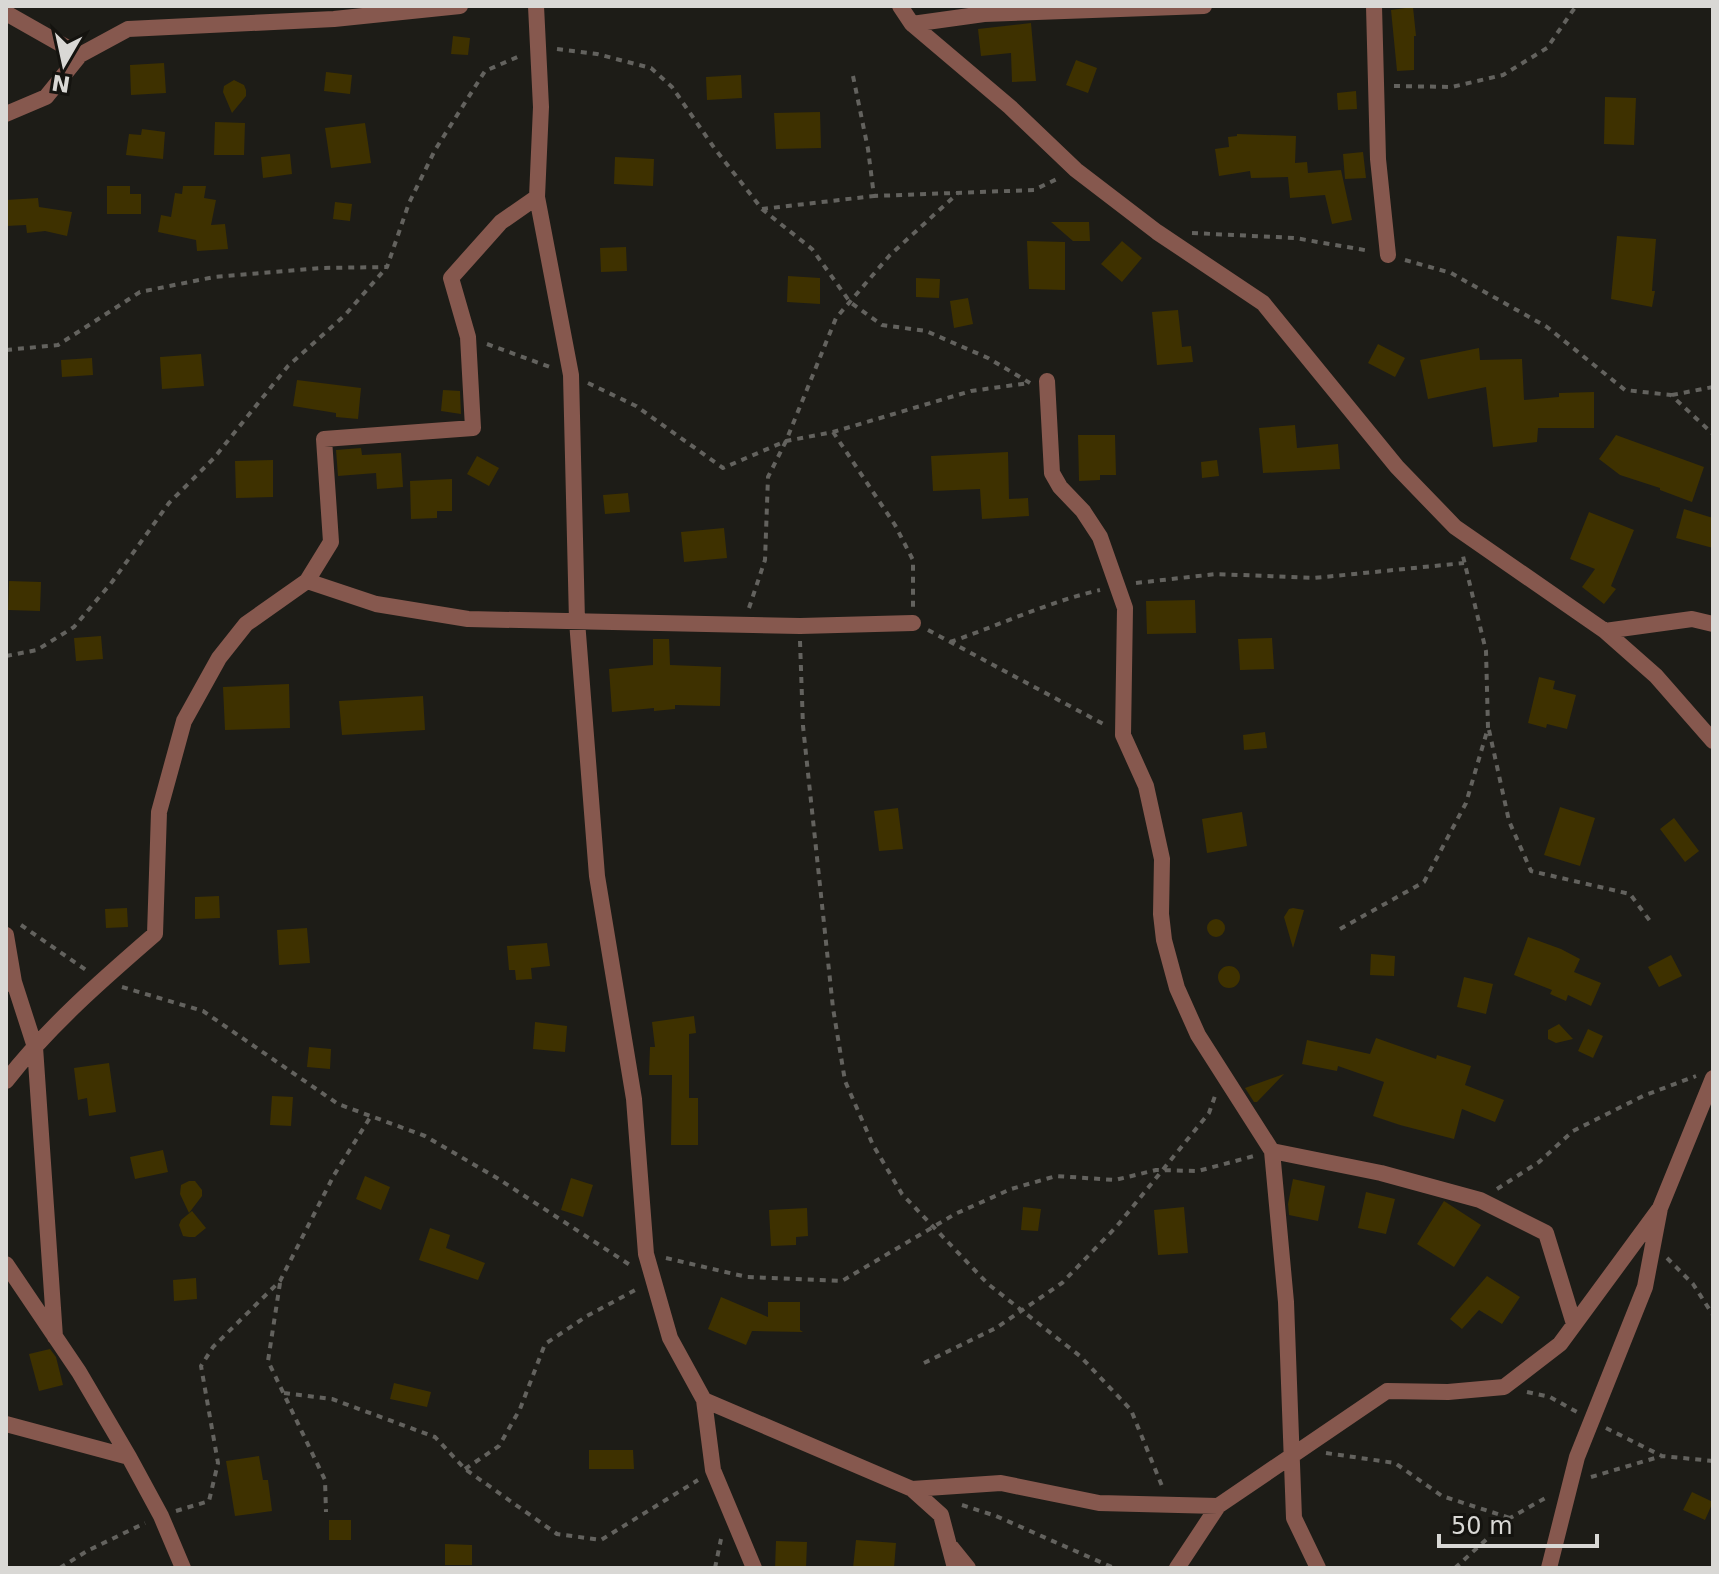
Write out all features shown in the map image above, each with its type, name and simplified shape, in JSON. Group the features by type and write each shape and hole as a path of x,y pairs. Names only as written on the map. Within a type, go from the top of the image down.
{"street":[{"path":"6,114 46,97 80,55 128,29 334,19 460,6"},
{"path":"536,6 541,107 537,197 571,375 577,621 597,876 634,1099 646,1254 670,1338 704,1400 713,1470 754,1568"},
{"path":"900,6 912,24 1010,107 1076,170 1157,232 1263,303 1397,467 1455,527 1605,631 1656,676 1713,741"},
{"path":"912,24 984,14 1204,6"},
{"path":"1374,6 1378,159 1388,255"},
{"path":"6,13 80,55"},
{"path":"6,1081 101,981 155,934 159,812 184,721 219,658 246,624 307,581 331,542 324,439 473,428 468,337 451,278 501,222 537,197"},
{"path":"1047,381 1052,473 1100,537 1125,608 1123,735 1146,786 1159,844 1164,940 1177,988 1198,1035 1272,1151 1298,1450 1294,1518 1318,1568"},
{"path":"307,581 376,604 468,619 800,626 913,623"},
{"path":"1605,631 1692,619 1713,624"},
{"path":"12,928 10,983 35,1047 55,1337"},
{"path":"1549,1568 1577,1457 1645,1287 1660,1208 1706,1076"},
{"path":"1272,1151 1381,1173 1480,1200 1546,1233 1574,1324"},
{"path":"1177,1568 1218,1506 1387,1391 1448,1392 1504,1387 1560,1344 1660,1208"},
{"path":"6,1264 129,1457 161,1516 183,1568"},
{"path":"704,1400 912,1489 941,1515 955,1568"},
{"path":"6,1424 129,1457"},
{"path":"912,1489 1001,1483 1099,1503 1218,1506"},
{"path":"948,1542 968,1568"}],"path":[{"path":"1376,85 1452,87 1503,75 1547,48 1576,6"},
{"path":"853,76 874,196"},
{"path":"762,209 874,196 1034,190 1076,170"},
{"path":"744,624 765,560 768,477 836,318 890,255 958,193"},
{"path":"1157,232 1295,238 1388,255 1451,273 1547,327 1625,390 1671,395 1713,387"},
{"path":"6,656 37,650 74,627 112,582 169,503 214,458 288,366 345,315 387,267"},
{"path":"468,337 571,375 636,406 723,468 786,441 833,432 971,391 1047,381"},
{"path":"1671,395 1713,434"},
{"path":"833,432 895,525 913,560 913,623 1123,735"},
{"path":"1455,527 1486,651 1488,728 1509,821 1531,871 1630,894 1650,921"},
{"path":"950,642 1006,623 1058,600 1117,585 1216,574 1314,578 1464,563"},
{"path":"800,626 803,726 833,1008 845,1081 873,1145 902,1194 988,1284 1080,1356 1131,1410 1169,1504"},
{"path":"1340,929 1424,882 1466,803 1488,728"},
{"path":"12,928 101,981 203,1011 338,1104 425,1136 497,1178 654,1280 587,1316 545,1344 520,1409 499,1446 465,1469"},
{"path":"924,1363 996,1328 1062,1283 1117,1226 1209,1113 1223,1075"},
{"path":"1480,1200 1539,1162 1573,1131 1643,1096 1706,1076"},
{"path":"60,1568 87,1551 161,1516 209,1501 218,1463 201,1366 213,1347 280,1281 334,1175 371,1116"},
{"path":"646,1254 747,1277 842,1281 934,1226 1011,1189 1056,1176 1115,1180 1162,1170 1198,1171 1272,1151"},
{"path":"1653,1244 1693,1284 1713,1315"},
{"path":"280,1281 268,1361 325,1480 326,1512"},
{"path":"284,1393 332,1399 435,1437 465,1469 557,1534 601,1540 713,1470"},
{"path":"1298,1450 1395,1463 1442,1496 1510,1518"},
{"path":"954,1502 996,1516 1114,1568"}],"building":[{"path":"1413,7 1416,36 1414,70 1397,71 1391,10"},
{"path":"1031,23 1036,81 1012,82 1011,53 981,56 978,29"},
{"path":"453,36 470,38 468,55 451,54"},
{"path":"1076,60 1097,68 1088,93 1066,85"},
{"path":"164,63 166,93 131,95 130,65"},
{"path":"326,72 352,75 350,94 324,91"},
{"path":"741,75 742,98 707,100 706,77"},
{"path":"234,80 244,85 246,96 232,113 223,92 224,86"},
{"path":"1356,91 1357,109 1338,110 1337,93"},
{"path":"1605,97 1636,98 1634,145 1604,144"},
{"path":"820,112 821,148 776,149 774,113"},
{"path":"215,122 245,123 244,155 214,155"},
{"path":"365,123 371,163 331,168 325,128"},
{"path":"142,129 165,132 163,159 126,155 129,134 141,135"},
{"path":"1237,134 1296,136 1295,163 1307,162 1308,173 1341,170 1352,220 1332,224 1325,195 1290,198 1288,177 1251,178 1250,171 1219,176 1215,149 1229,147 1228,137"},
{"path":"1363,152 1366,178 1345,179 1343,154"},
{"path":"290,154 292,174 263,178 261,157"},
{"path":"615,157 654,159 653,186 614,184"},
{"path":"107,186 130,186 130,194 141,194 141,214 107,214"},
{"path":"183,186 206,186 204,198 216,200 211,225 225,224 228,249 197,251 196,240 158,232 161,215 171,217 175,193 182,194"},
{"path":"38,198 39,207 72,212 67,236 45,231 27,233 26,225 6,226 6,200"},
{"path":"335,202 352,204 350,221 333,219"},
{"path":"1051,222 1089,222 1090,241 1073,241"},
{"path":"1617,236 1656,239 1652,307 1611,299"},
{"path":"1027,241 1065,242 1065,290 1029,289"},
{"path":"1122,241 1142,258 1122,282 1101,264"},
{"path":"626,247 627,271 601,272 600,248"},
{"path":"788,276 820,278 820,304 787,302"},
{"path":"916,278 940,279 939,298 916,297"},
{"path":"968,298 973,324 954,328 950,301"},
{"path":"1178,310 1182,347 1191,346 1193,362 1157,365 1152,312"},
{"path":"1378,344 1405,358 1395,377 1368,363"},
{"path":"1479,348 1480,360 1522,359 1524,400 1559,397 1559,393 1594,392 1594,428 1538,428 1537,442 1493,447 1486,387 1428,399 1420,360"},
{"path":"201,354 204,386 162,389 160,357"},
{"path":"92,358 93,375 62,377 61,360"},
{"path":"297,380 361,388 358,419 293,406"},
{"path":"443,390 460,391 461,414 441,411"},
{"path":"1295,425 1297,448 1338,444 1340,469 1263,473 1259,428"},
{"path":"1078,435 1115,435 1116,475 1100,475 1100,480 1079,481"},
{"path":"1616,435 1704,467 1692,502 1620,475 1599,459"},
{"path":"361,448 362,455 401,453 403,487 377,489 376,473 338,476 336,450"},
{"path":"1008,452 1009,499 1028,498 1029,516 982,519 980,489 933,491 931,456"},
{"path":"477,456 499,468 489,486 467,474"},
{"path":"273,460 273,497 236,498 235,461"},
{"path":"1217,460 1219,476 1202,478 1201,462"},
{"path":"452,479 452,511 437,511 437,518 411,519 410,481"},
{"path":"628,493 630,512 605,514 603,495"},
{"path":"1684,509 1713,518 1713,548 1676,538"},
{"path":"1589,512 1634,530 1611,586 1616,589 1604,604 1582,587 1595,569 1570,559"},
{"path":"724,528 727,558 684,562 681,532"},
{"path":"9,581 41,582 40,611 8,610"},
{"path":"1195,600 1196,633 1147,634 1146,601"},
{"path":"101,636 103,659 76,661 74,638"},
{"path":"1272,638 1274,669 1240,670 1238,639"},
{"path":"653,639 669,639 670,665 721,667 720,706 675,705 675,709 612,712 609,669 653,665"},
{"path":"1539,677 1555,681 1553,689 1576,695 1567,729 1528,723"},
{"path":"289,684 290,728 225,730 223,687"},
{"path":"423,696 425,730 342,735 339,701"},
{"path":"1265,732 1267,748 1244,750 1243,735"},
{"path":"1560,807 1595,818 1580,866 1544,855"},
{"path":"898,808 903,849 879,851 874,811"},
{"path":"1242,812 1247,846 1207,853 1202,819"},
{"path":"1674,818 1699,851 1685,862 1660,829"},
{"path":"219,896 220,918 195,919 195,897"},
{"path":"127,908 128,927 106,928 105,909"},
{"path":"1293,908 1304,910 1293,948 1284,917"},
{"path":"1212,919 1220,919 1225,928 1223,935 1212,937 1207,932 1207,924"},
{"path":"307,928 310,963 279,965 277,930"},
{"path":"1528,937 1580,959 1574,972 1601,983 1591,1006 1568,995 1566,1001 1550,994 1552,990 1514,975"},
{"path":"547,943 550,966 531,968 532,979 516,980 515,970 509,970 507,946"},
{"path":"1371,954 1395,956 1394,976 1370,975"},
{"path":"1671,955 1682,976 1659,987 1648,967"},
{"path":"1229,966 1237,969 1240,977 1237,985 1229,988 1221,985 1218,977 1221,969"},
{"path":"1464,977 1493,984 1486,1014 1457,1007"},
{"path":"694,1016 696,1033 689,1034 689,1098 698,1098 698,1145 671,1145 672,1075 649,1075 650,1047 655,1047 652,1022"},
{"path":"535,1022 567,1026 565,1052 533,1049"},
{"path":"1559,1024 1573,1039 1556,1043 1548,1039 1548,1030"},
{"path":"1588,1029 1603,1036 1593,1058 1578,1051"},
{"path":"1376,1038 1436,1059 1437,1055 1471,1066 1465,1085 1504,1100 1495,1122 1462,1109 1454,1139 1400,1125 1373,1116 1384,1082 1338,1066 1337,1071 1302,1064 1307,1040 1370,1054"},
{"path":"309,1047 331,1049 330,1069 307,1067"},
{"path":"109,1063 116,1112 89,1116 87,1098 78,1100 74,1068"},
{"path":"1284,1074 1257,1102 1245,1088"},
{"path":"272,1096 293,1097 291,1126 270,1125"},
{"path":"163,1150 168,1172 135,1179 130,1157"},
{"path":"365,1176 390,1187 381,1210 356,1199"},
{"path":"571,1178 593,1185 583,1217 561,1210"},
{"path":"1293,1179 1325,1186 1318,1221 1289,1215"},
{"path":"195,1181 202,1190 202,1196 189,1213 180,1194 181,1185"},
{"path":"1366,1192 1395,1199 1386,1234 1358,1228"},
{"path":"1444,1201 1481,1225 1454,1267 1417,1244"},
{"path":"1023,1207 1041,1209 1038,1231 1021,1230"},
{"path":"1184,1207 1188,1253 1158,1255 1154,1210"},
{"path":"807,1208 808,1236 796,1237 796,1245 771,1246 769,1210"},
{"path":"192,1211 206,1228 195,1237 183,1236 179,1225"},
{"path":"430,1228 450,1235 446,1248 485,1263 478,1280 419,1260"},
{"path":"1487,1276 1520,1297 1502,1324 1479,1310 1462,1329 1450,1319"},
{"path":"196,1278 197,1299 174,1301 173,1280"},
{"path":"721,1297 768,1317 768,1302 800,1302 800,1330 803,1332 752,1331 746,1345 708,1329"},
{"path":"50,1349 56,1357 63,1385 39,1391 29,1354"},
{"path":"394,1383 431,1392 427,1407 390,1399"},
{"path":"589,1450 633,1450 634,1469 589,1469"},
{"path":"259,1456 263,1480 268,1480 272,1511 235,1516 226,1461"},
{"path":"1692,1492 1713,1502 1705,1520 1683,1510"},
{"path":"329,1520 351,1520 351,1540 329,1540"},
{"path":"856,1540 896,1543 894,1568 853,1568"},
{"path":"776,1541 807,1542 806,1568 775,1568"},
{"path":"445,1544 472,1545 472,1565 445,1565"}]}
